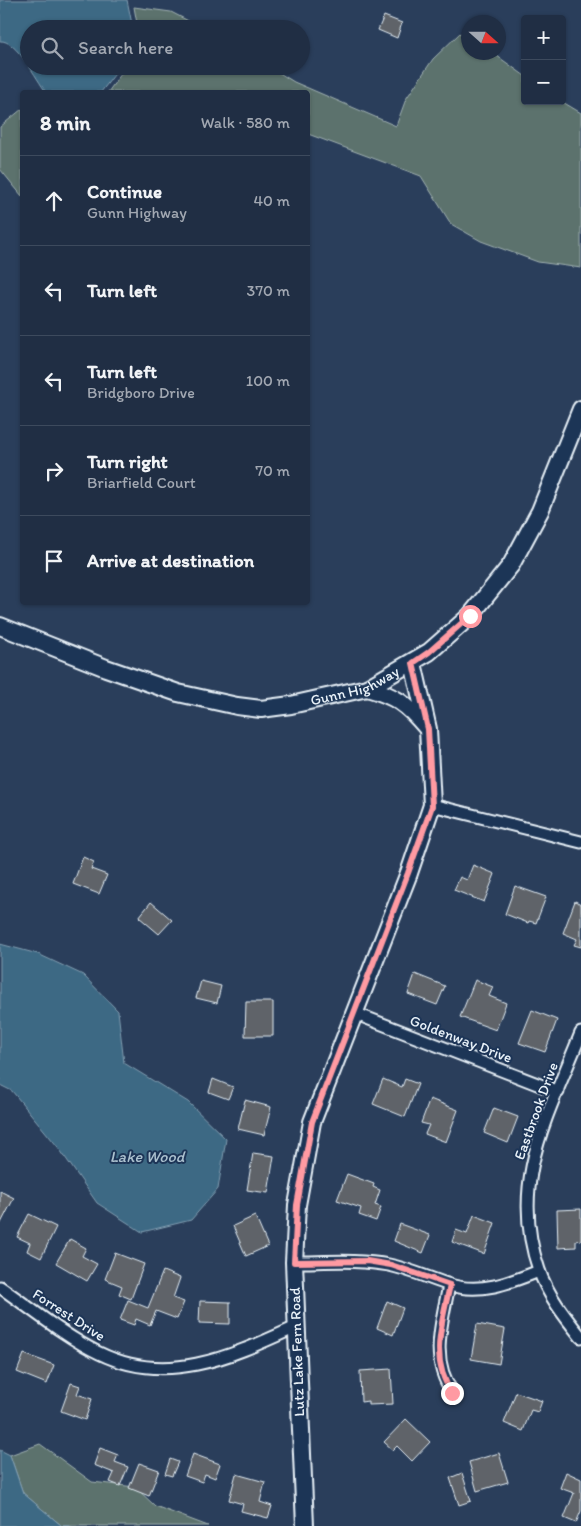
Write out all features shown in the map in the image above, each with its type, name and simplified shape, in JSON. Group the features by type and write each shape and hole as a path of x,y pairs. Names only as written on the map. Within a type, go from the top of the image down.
{"main road":[{"name":"Gunn Highway","path":"0,626 160,687 237,706 261,709 291,705 367,688 429,652 470,616 511,565 540,511 581,409"},
{"name":"Lutz Lake Fern Road","path":"305,1526 294,1262 297,1205 312,1122 432,806 428,729 413,663"},
{"path":"367,688 390,694 410,707 428,729"}],"street":[{"path":"432,806 581,842"},
{"name":"Goldenway Drive","path":"354,1013 558,1092"},
{"name":"Eastbrook Drive","path":"581,1033 534,1152 527,1190 527,1228 539,1271 560,1310 581,1337"},
{"path":"294,1262 367,1261 391,1265 450,1285 473,1288 499,1286 539,1271"},
{"path":"450,1285 440,1333 438,1361 444,1380 452,1393"},
{"name":"Forrest Drive","path":"0,1287 99,1353 128,1364 168,1369 194,1365 234,1355 296,1327"}],"green space":[{"path":"134,7 171,12 187,20 136,20"},
{"path":"460,33 461,60 503,60 521,73 521,105 566,104 581,113 581,268 538,262 481,241 451,224 421,176 310,135 310,90 109,90 120,75 283,75 294,82 396,126 406,99 433,59"},
{"path":"20,111 20,194 0,169 0,127"},
{"path":"40,1444 92,1482 135,1487 155,1506 208,1526 62,1526 23,1493 10,1455"}],"water":[{"path":"0,0 127,0 131,20 20,20 20,54 13,46 0,41"},
{"path":"35,75 114,75 103,90 45,90"},
{"name":"Lake Wood","path":"0,944 38,954 83,975 118,1011 124,1063 188,1102 226,1139 218,1189 191,1220 142,1232 97,1203 58,1147 12,1091 0,1085"},
{"path":"0,1450 10,1455 23,1493 62,1526 0,1526"}],"building":[{"path":"384,16 402,23 397,38 378,30"},
{"path":"83,857 94,862 91,869 107,875 99,894 73,884"},
{"path":"473,865 495,874 484,902 454,890 460,877 467,880"},
{"path":"515,886 546,897 536,923 529,921 528,923 505,914"},
{"path":"575,901 581,904 581,947 574,945 577,939 563,933"},
{"path":"151,902 172,920 159,934 139,917"},
{"path":"415,974 445,986 437,1005 408,994"},
{"path":"475,980 493,987 489,996 506,1003 496,1030 460,1017"},
{"path":"201,981 221,986 217,1003 196,998"},
{"path":"246,1002 273,1002 273,1036 245,1036"},
{"path":"532,1010 557,1020 545,1052 519,1043"},
{"path":"213,1079 233,1087 228,1099 209,1092"},
{"path":"383,1079 402,1087 405,1079 418,1084 405,1117 373,1104"},
{"path":"430,1099 458,1110 446,1142 425,1134 429,1125 421,1123"},
{"path":"245,1100 271,1107 264,1135 238,1129"},
{"path":"494,1108 518,1117 508,1143 484,1133"},
{"path":"253,1153 274,1156 268,1193 247,1190"},
{"path":"347,1174 374,1184 373,1187 380,1190 375,1205 381,1207 376,1221 359,1215 361,1208 337,1200"},
{"path":"0,1191 14,1198 0,1225"},
{"path":"581,1209 581,1240 576,1241 576,1247 558,1248 557,1210"},
{"path":"29,1214 56,1227 41,1258 27,1251 30,1243 17,1237"},
{"path":"474,1215 495,1223 484,1254 452,1242 456,1230 467,1234"},
{"path":"255,1216 268,1246 246,1256 233,1226"},
{"path":"400,1224 430,1235 423,1253 394,1241"},
{"path":"70,1239 86,1248 82,1256 97,1264 87,1281 56,1263"},
{"path":"115,1253 144,1264 131,1299 119,1294 122,1286 105,1279"},
{"path":"163,1271 180,1278 173,1298 184,1302 177,1319 156,1311 150,1325 136,1319 134,1325 120,1320 128,1300 148,1308"},
{"path":"200,1301 230,1302 230,1324 199,1323"},
{"path":"387,1301 403,1308 393,1335 377,1328"},
{"path":"477,1324 505,1329 499,1364 471,1359"},
{"path":"24,1354 54,1365 47,1384 17,1372"},
{"path":"391,1369 393,1404 368,1405 368,1401 361,1402 360,1371"},
{"path":"71,1383 80,1386 77,1394 92,1399 85,1420 61,1411"},
{"path":"516,1392 542,1401 538,1412 531,1410 523,1431 504,1423"},
{"path":"406,1419 430,1442 412,1461 397,1446 393,1450 384,1442"},
{"path":"100,1448 118,1455 115,1462 128,1467 120,1486 110,1482 114,1473 94,1465"},
{"path":"499,1453 508,1482 477,1491 469,1462"},
{"path":"193,1454 220,1464 215,1478 205,1474 202,1482 185,1476"},
{"path":"170,1459 178,1462 172,1476 165,1474"},
{"path":"139,1463 159,1470 149,1496 129,1488"},
{"path":"566,1472 581,1479 581,1511 576,1523 564,1518 574,1493 560,1488"},
{"path":"462,1473 471,1501 459,1505 450,1478"},
{"path":"236,1474 265,1482 260,1502 272,1506 268,1518 241,1511 243,1504 229,1500"}],"route":[{"path":"452,1393 444,1380 438,1361 440,1333 450,1285 391,1265 367,1261 294,1262 297,1205 312,1122 432,806 428,729 413,663 429,652 470,616"}]}
